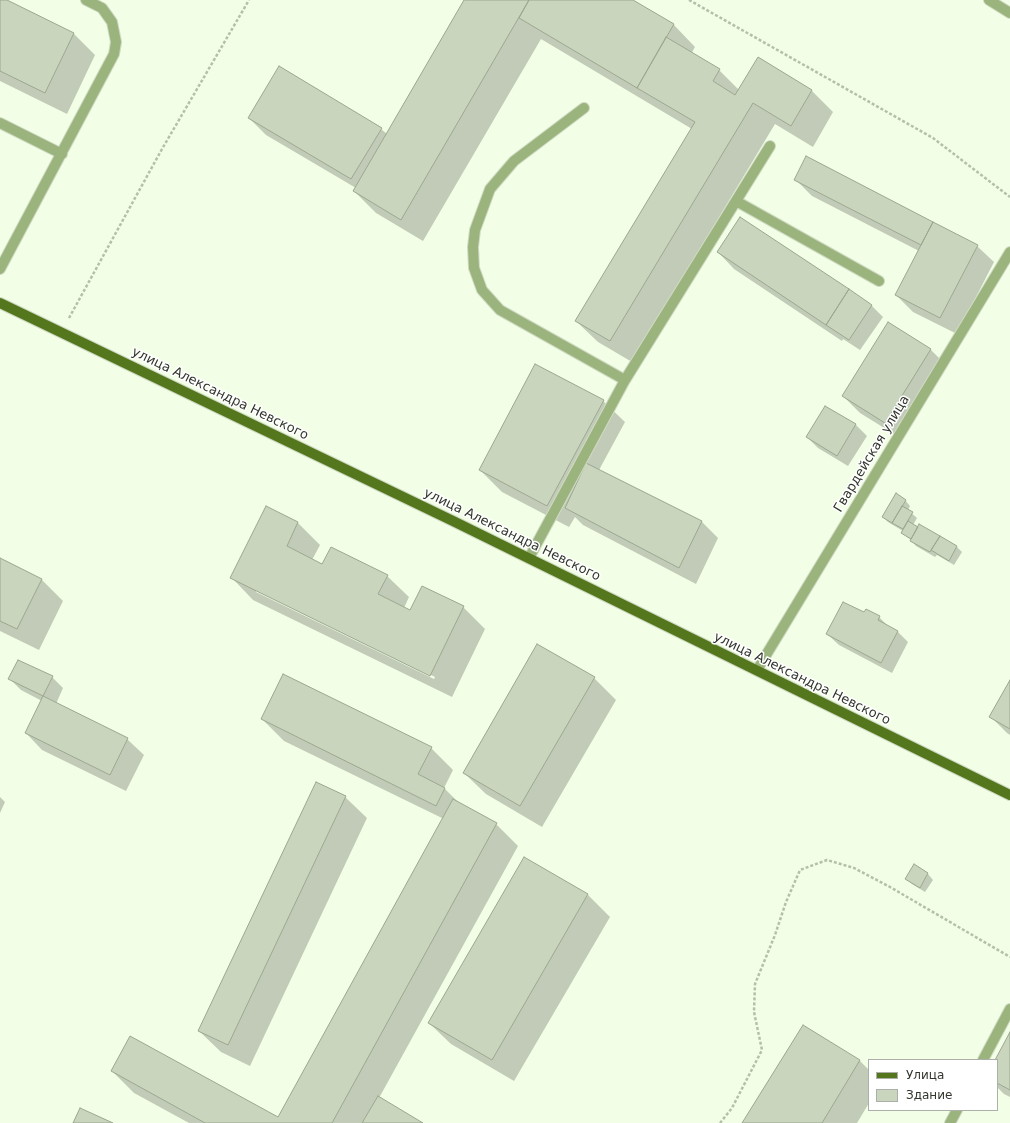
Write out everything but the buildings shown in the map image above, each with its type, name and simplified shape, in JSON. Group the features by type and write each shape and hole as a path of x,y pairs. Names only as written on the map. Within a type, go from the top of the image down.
{"main road":[{"name":"улица Александра Невского","path":"0,303 529,558 1010,795"}],"street":[{"path":"0,269 114,54 116,42 112,22 102,8 86,0"},
{"path":"989,0 1010,14"},
{"path":"584,108 514,161 490,189 475,230 473,246 474,268 482,290 500,310 625,380"},
{"path":"0,123 62,154"},
{"path":"529,558 625,380 770,146"},
{"path":"736,201 880,281"},
{"name":"Гвардейская улица","path":"757,670 1010,252"},
{"path":"984,1059 1010,1009"},
{"path":"950,1123 956,1111"}],"path":[{"path":"61,332 162,149 249,0"},
{"path":"689,0 933,138 1010,197"},
{"path":"720,1123 732,1108 762,1050 754,1012 755,984 775,935 786,902 800,870 827,860 854,868 890,887 1010,957"}]}
